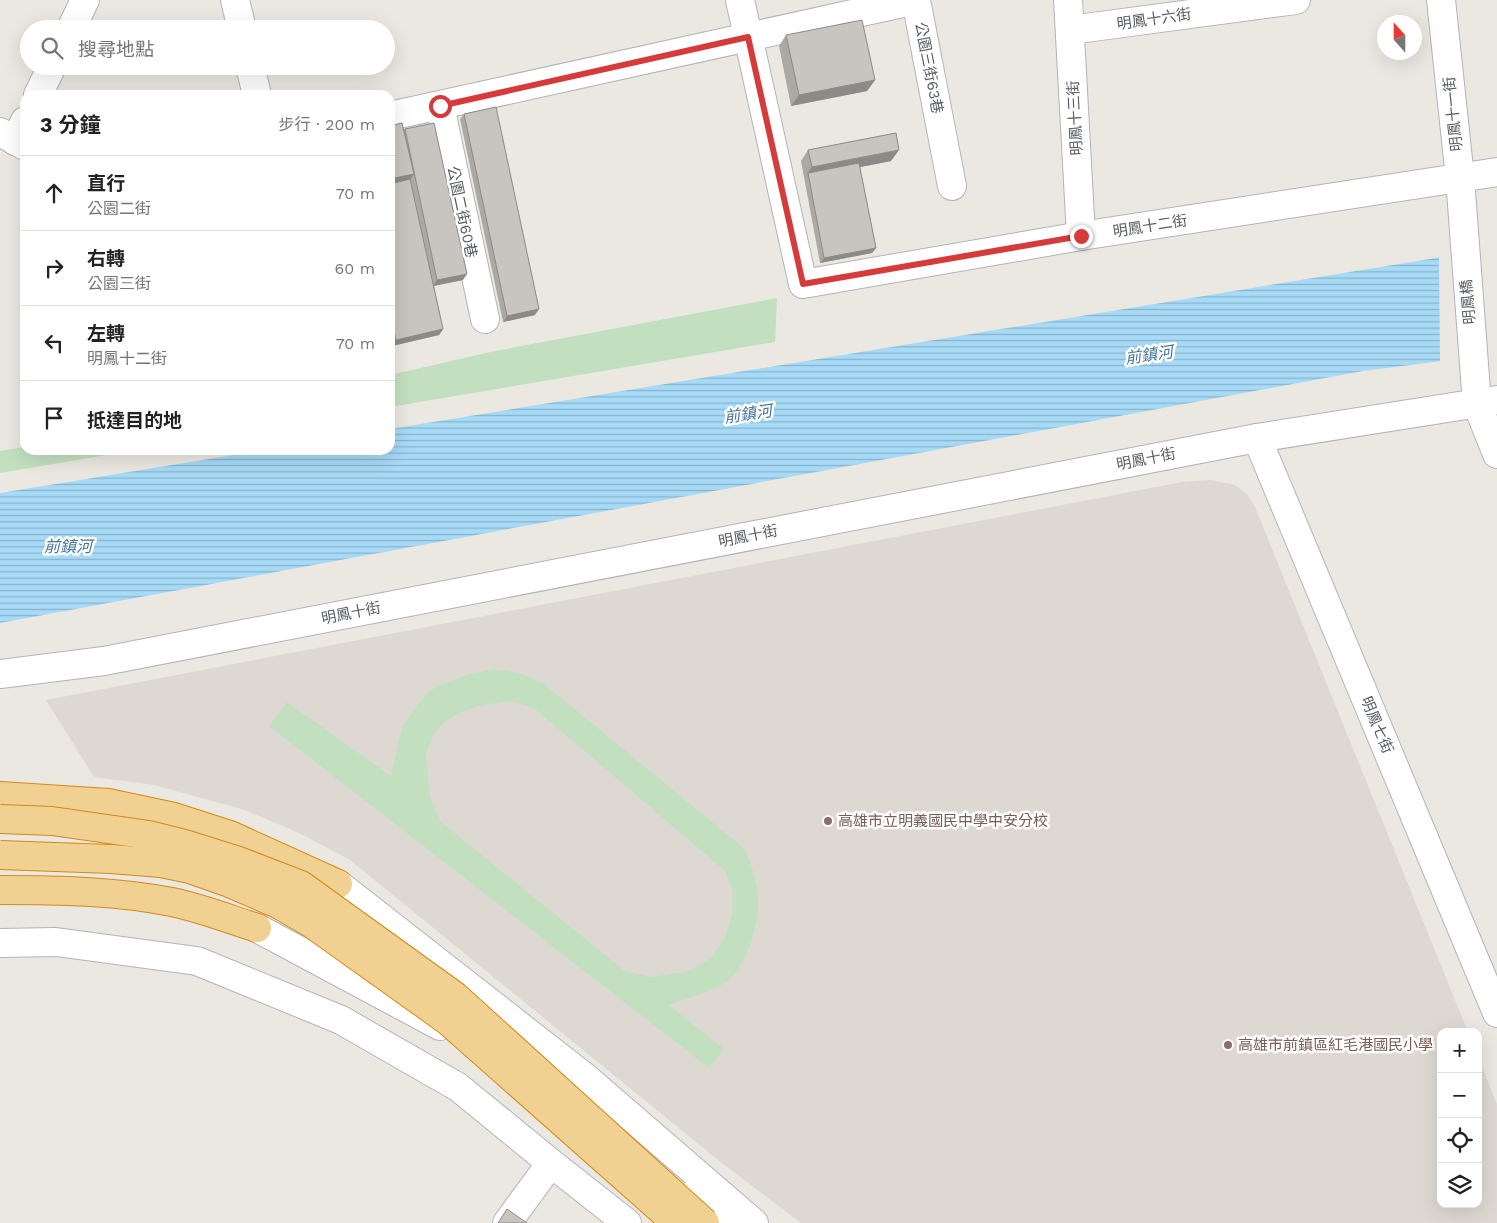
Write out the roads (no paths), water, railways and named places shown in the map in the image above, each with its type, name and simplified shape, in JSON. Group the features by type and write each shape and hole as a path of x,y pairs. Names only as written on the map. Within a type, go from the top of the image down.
{"highway":[{"path":"0,796 108,803 174,817 230,835 338,884"},
{"path":"0,819 52,821 149,835 236,860 301,885 455,996 705,1223"},
{"path":"0,855 111,859 161,863 190,869 227,882 278,904 311,923 448,1021 676,1223"},
{"path":"0,890 90,891 138,896 174,902 257,928"}],"street":[{"path":"75,20 85,0"},
{"path":"235,0 240,20"},
{"path":"395,115 748,37 740,0"},
{"name":"公園三街63巷","path":"748,37 916,0 952,186"},
{"name":"明鳳十三街","path":"1068,0 1081,236"},
{"name":"明鳳十六街","path":"1070,30 1296,0"},
{"name":"明鳳十一街","path":"1441,0 1460,178 1462,228"},
{"name":"明鳳十二街","path":"748,37 803,284 1081,236 1497,172"},
{"path":"40,90 48,75"},
{"path":"252,75 256,90"},
{"name":"公園二街60巷","path":"440,106 485,319"},
{"name":"明鳳橋","path":"1462,228 1474,376 1487,402 1497,454"},
{"name":"明鳳十街","path":"0,674 104,661 1256,438 1487,402"},
{"name":"明鳳七街","path":"1256,438 1497,1013"},
{"path":"338,884 586,1078 754,1223"},
{"path":"257,928 494,1055 722,1223"},
{"path":"0,943 56,942 197,961 341,1020 458,1087 627,1223"},
{"path":"507,1223 551,1163"}],"water":[{"name":"前鎮河","path":"1497,248 1497,354 1363,371 0,623 0,493 232,455 395,455 395,428"}],"place":[{"name":"高雄市立明義國民中學中安分校","path":"828,821"},
{"name":"高雄市前鎮區紅毛港國民小學","path":"1228,1045"}]}
